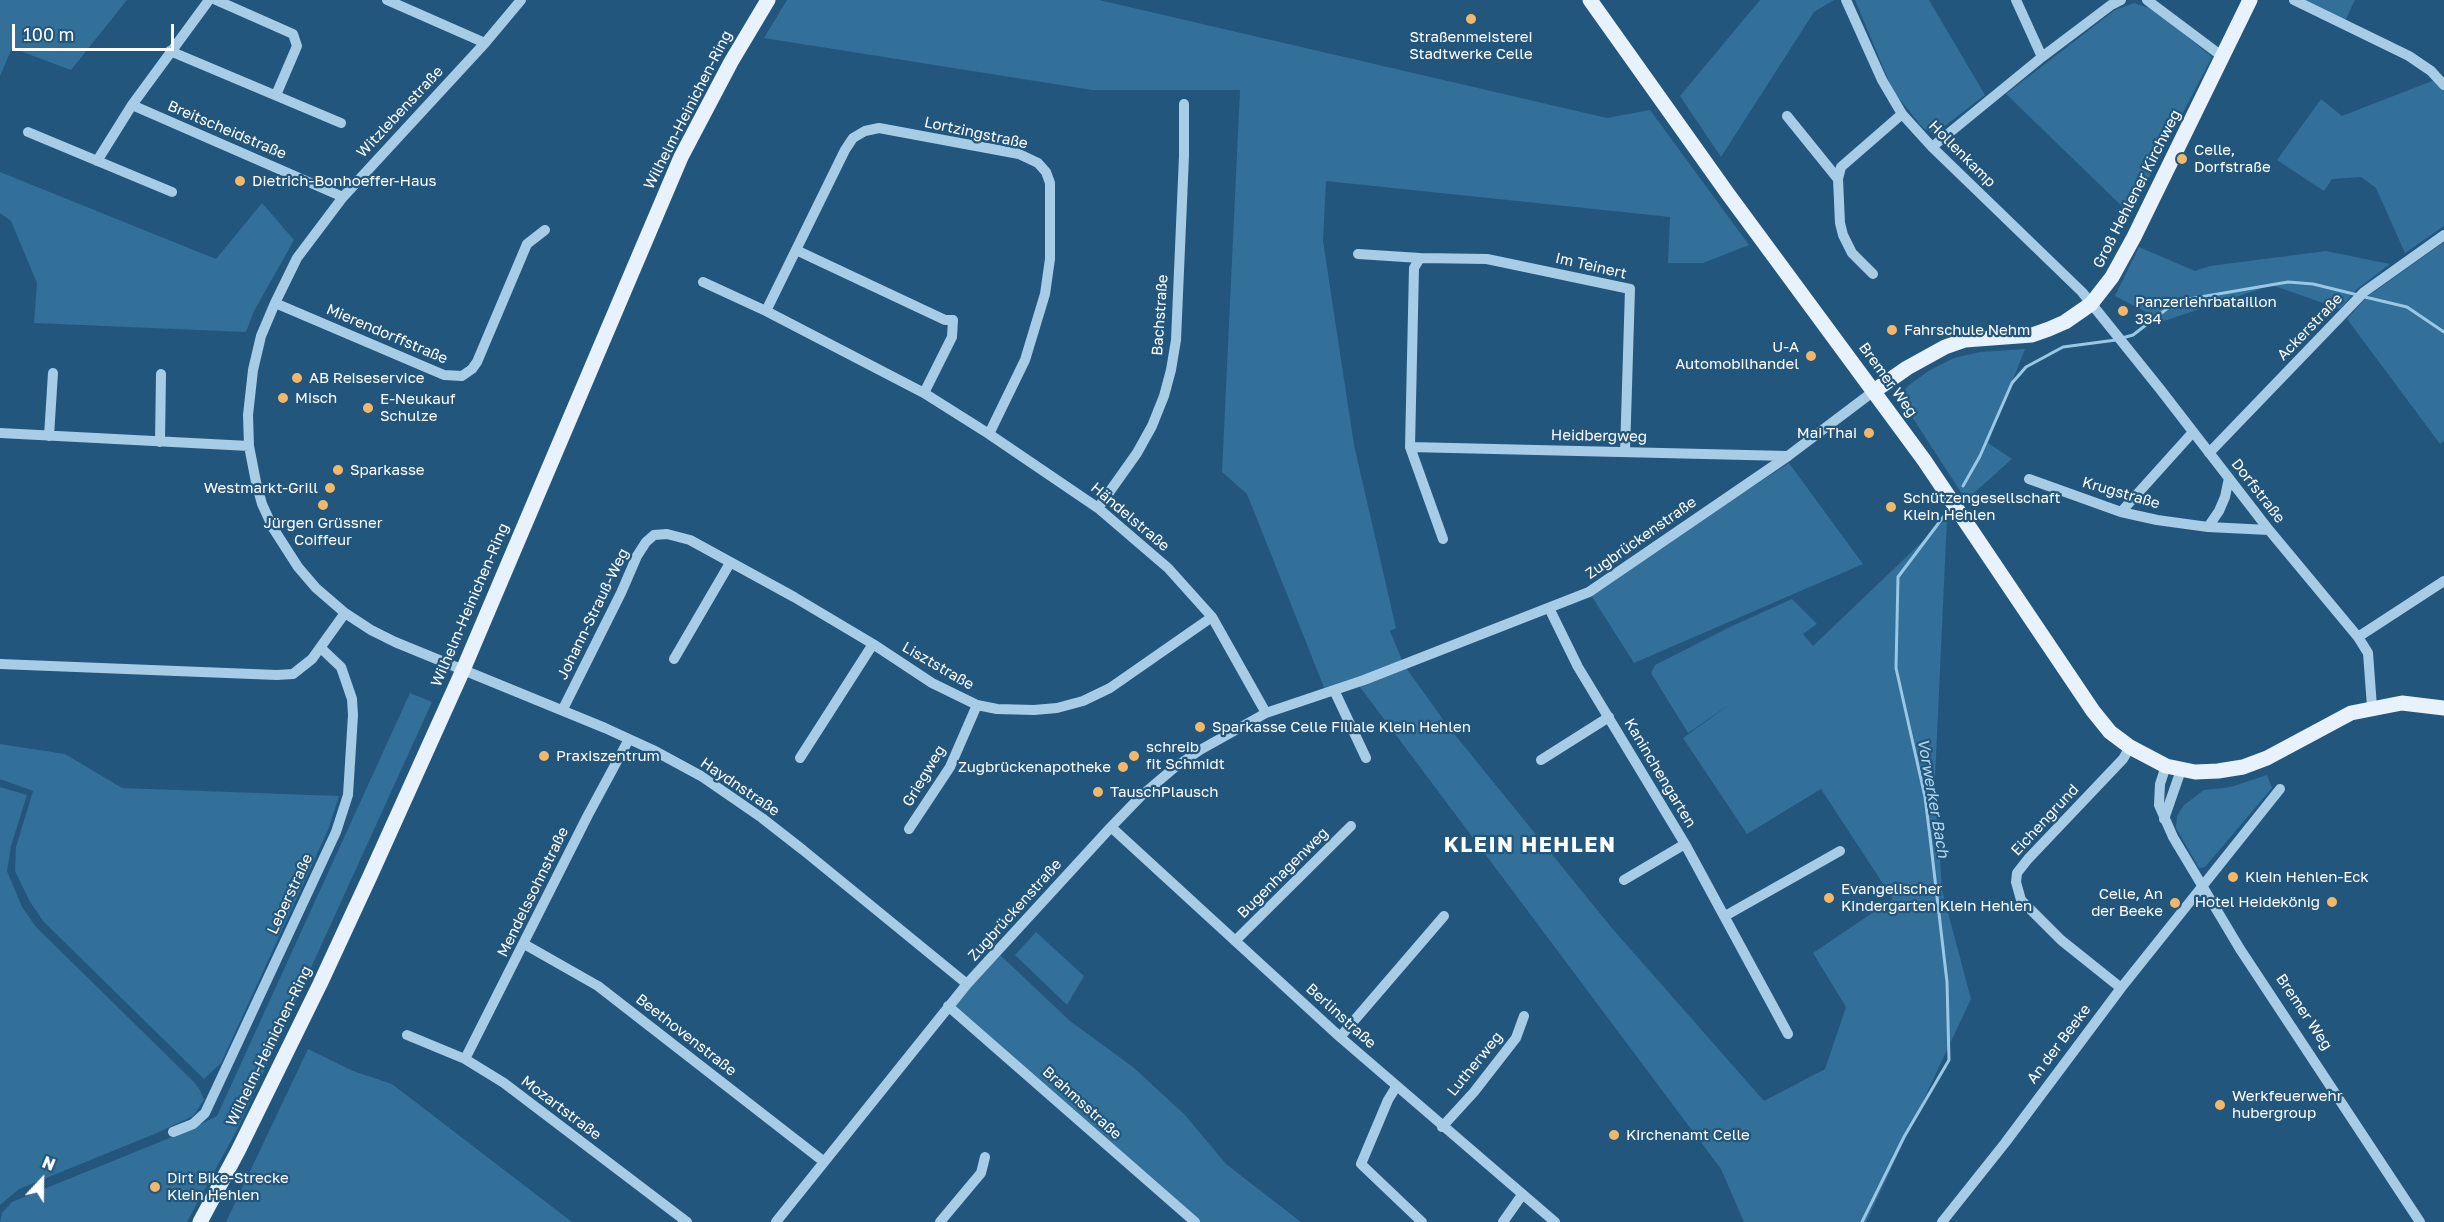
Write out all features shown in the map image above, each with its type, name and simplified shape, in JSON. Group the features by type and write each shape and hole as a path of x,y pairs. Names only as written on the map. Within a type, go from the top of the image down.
{"main road":[{"name":"Wilhelm-Heinichen-Ring","path":"200,1222 320,984 463,670 681,157 731,62 768,0"},
{"name":"Bremer Weg","path":"1590,0 1728,194 1960,510 2093,711 2110,732 2130,747 2174,768"},
{"name":"Groß Hehlener Kirchweg","path":"1874,391 1916,362 1945,347 1965,340 2032,334 2049,329 2065,322 2091,304 2112,278 2134,237 2250,0"},
{"path":"2174,768 2218,771 2243,767 2300,741 2351,713 2372,707 2402,703 2444,708"}],"street":[{"path":"97,161 132,105 209,0"},
{"path":"216,0 293,34 297,46 276,95"},
{"path":"387,0 485,42"},
{"name":"Witzlebenstraße","path":"463,670 370,630 345,613 316,588 298,567 273,528 262,504 249,446 248,415 253,370 261,336 297,258 343,197 485,42 520,0"},
{"name":"Hollenkamp","path":"1846,0 1882,80 1902,114 1932,147 2091,304"},
{"path":"2016,0 2042,57"},
{"path":"1932,147 2042,57 2121,0"},
{"path":"2147,0 2223,57"},
{"path":"2294,0 2409,56 2431,71 2444,85"},
{"path":"170,51 341,123"},
{"name":"Bachstraße","path":"1098,508 1137,453 1152,426 1171,370 1177,317 1184,104"},
{"name":"Breitscheidstraße","path":"132,105 343,197"},
{"path":"1873,274 1852,253 1843,235 1840,223 1838,179 1841,167 1902,114"},
{"path":"1787,116 1838,179"},
{"name":"Lortzingstraße","path":"766,311 845,150 853,138 865,131 879,128 1019,154 1038,163 1046,172 1050,183 1050,259 1045,294 1025,360 989,434"},
{"path":"28,132 172,192"},
{"name":"Mierendorffstraße","path":"275,303 444,375 462,376 477,362 526,244 545,230"},
{"name":"Ackerstraße","path":"2209,453 2364,292 2444,235"},
{"path":"796,250 945,320 953,320 952,337 924,393"},
{"name":"Im Teinert","path":"1358,254 1487,259 1630,289 1625,452"},
{"path":"1420,258 1414,268 1410,447 1443,538"},
{"name":"Händelstraße","path":"703,282 766,311 924,393 1098,508 1167,568 1212,617 1266,713"},
{"name":"Dorfstraße","path":"2091,304 2268,530 2358,637 2368,653 2372,707"},
{"path":"49,436 53,373"},
{"path":"160,442 161,374"},
{"name":"Zugbrückenstraße","path":"779,1218 967,984 1111,827 1141,796 1174,768 1200,750 1266,713 1334,690 1589,592 1788,456 1874,391"},
{"path":"2121,512 2193,432"},
{"path":"0,434 249,446"},
{"name":"Heidbergweg","path":"1410,447 1788,456"},
{"path":"2208,527 2225,497 2229,478"},
{"name":"Krugstraße","path":"2029,479 2121,512 2157,520 2208,527 2268,530"},
{"name":"Lisztstraße","path":"654,535 667,534 690,540 873,644 932,683 977,705 1019,711 1057,708 1083,700 1110,688 1212,617"},
{"name":"Johann-Strauß-Weg","path":"563,710 637,556 646,542 654,535"},
{"path":"674,659 730,563"},
{"path":"2358,637 2444,581"},
{"name":"Kaninchengarten","path":"1549,608 1578,667 1685,844 1788,1034"},
{"path":"0,664 293,674 306,666 345,613"},
{"path":"800,758 873,644"},
{"name":"Leberstraße","path":"172,1132 193,1124 205,1113 336,832 348,795 354,715 352,699 341,667 321,648"},
{"name":"Haydnstraße","path":"463,670 629,739 700,777 762,818 967,984"},
{"path":"1334,690 1366,758"},
{"name":"Griegweg","path":"909,829 950,767 977,705"},
{"name":"Kaninchengarten","path":"1541,760 1609,717"},
{"name":"Mendelssohnstraße","path":"465,1059 588,814 629,739"},
{"name":"Eichengrund","path":"2121,988 2061,940 2020,900 2016,882 2017,873 2028,859 2124,759 2130,747"},
{"name":"Bremer Weg","path":"2174,768 2164,819 2240,949 2420,1222"},
{"path":"2201,885 2280,789"},
{"name":"Bugenhagenweg","path":"1235,941 1351,826"},
{"name":"Berlinstraße","path":"1111,827 1340,1037 1555,1222"},
{"name":"Kaninchengarten","path":"1624,880 1685,844"},
{"path":"1725,916 1840,851"},
{"name":"An der Beeke","path":"1941,1222 2005,1143 2201,885"},
{"path":"1340,1037 1444,916"},
{"name":"Beethovenstraße","path":"524,944 598,986 823,1161"},
{"name":"Brahmsstraße","path":"948,1006 1195,1222"},
{"name":"Lutherweg","path":"1442,1127 1474,1092 1516,1038 1524,1016"},
{"name":"Mozartstraße","path":"407,1035 465,1059 504,1083 687,1222"},
{"path":"1396,1086 1361,1164 1422,1222"},
{"path":"940,1222 981,1173 985,1157"},
{"path":"1503,1222 1522,1195"},
{"path":"779,1218 793,1222"}],"shaded area":[{"path":"0,0 127,0 71,70 12,48 0,76"},
{"path":"787,0 1099,0 1607,118 1650,110 1749,245 1703,263 1668,263 1670,217 1326,181 1323,241 1354,445 1396,628 1390,631 1404,665 1447,725 1611,927 1764,1101 1825,1069 1846,1007 1813,953 1893,899 1821,789 1747,834 1683,738 1733,702 1688,733 1651,673 1655,665 1792,599 1817,624 1803,634 1813,646 1947,518 1935,779 1942,890 1971,999 1866,1222 1744,1222 1721,1169 1357,683 1327,695 1247,494 1222,472 1240,90 1092,90 764,38"},
{"path":"1760,0 1834,0 1814,12 1721,157 1680,96"},
{"path":"1855,0 1929,0 1985,95 1937,132 1923,128 1893,91"},
{"path":"2302,0 2355,0 2345,21"},
{"path":"2134,3 2155,10 2212,57 2130,214 2006,94 2115,10"},
{"path":"2437,79 2444,89 2444,226 2405,253 2376,188 2361,177 2332,179 2324,191 2277,160 2321,99 2342,116"},
{"path":"0,172 216,259 262,203 294,240 254,311 246,332 34,323 37,283 11,221 0,213"},
{"path":"2444,242 2444,441 2440,444 2347,319 2368,296"},
{"path":"2139,247 2195,271 2210,266 2326,251 2390,264 2356,290 2340,309 2272,285 2164,321 2115,296"},
{"path":"2025,349 1988,443 2012,459 1966,500 1905,406 1902,399 1904,391 1930,370 1954,358 1980,352"},
{"path":"1789,463 1863,564 1634,663 1589,592"},
{"path":"410,693 432,702 239,1126 187,1222 0,1222 2,1213 12,1202 189,1130 217,1116"},
{"path":"0,744 65,754 122,788 339,796 328,830 221,1063 204,1079 43,921 29,900 15,871 16,847 33,791 0,779"},
{"path":"2267,775 2272,788 2205,867 2199,868 2176,828 2177,816 2184,805 2204,790 2231,787"},
{"path":"0,787 27,795 11,846 7,871 22,907 36,927 194,1082 204,1100 193,1116 19,1189 0,1205"},
{"path":"1036,932 1084,976 1067,1005 1015,955"},
{"path":"998,953 1070,1021 1133,1067 1184,1114 1226,1164 1301,1222 1195,1222 948,1006"},
{"path":"308,1049 353,1071 392,1084 572,1222 226,1222"}],"waterway":[{"name":"Vorwerker Bach","path":"2122,338 2133,335 2177,301 2288,282 2313,284 2358,295"},
{"name":"Vorwerker Bach","path":"2365,297 2407,307 2444,332"},
{"name":"Vorwerker Bach","path":"1963,486 1980,456 2012,383 2026,367 2063,347 2116,340"},
{"name":"Vorwerker Bach","path":"1862,1222 1904,1137 1949,1060 1947,982 1925,797 1896,668 1898,577 1944,516"}],"place":[{"name":"Straßenmeisterei Stadtwerke Celle","path":"1471,19"},
{"name":"Celle, Dorfstraße","path":"2182,159"},
{"name":"Dietrich-Bonhoeffer-Haus","path":"240,181"},
{"name":"Panzerlehrbataillon 334","path":"2123,311"},
{"name":"Fahrschule Nehm","path":"1892,330"},
{"name":"U-A Automobilhandel","path":"1811,356"},
{"name":"AB Reiseservice","path":"297,378"},
{"name":"Misch","path":"283,398"},
{"name":"E-Neukauf Schulze","path":"368,408"},
{"name":"Mai Thai","path":"1869,433"},
{"name":"Sparkasse","path":"338,470"},
{"name":"Westmarkt-Grill","path":"330,488"},
{"name":"Jürgen Grüssner Coiffeur","path":"323,505"},
{"name":"Schützengesellschaft Klein Hehlen","path":"1891,507"},
{"name":"Sparkasse Celle Filiale Klein Hehlen","path":"1200,727"},
{"name":"Praxiszentrum","path":"544,756"},
{"name":"schreib fit Schmidt","path":"1134,756"},
{"name":"Zugbrückenapotheke","path":"1123,767"},
{"name":"TauschPlausch","path":"1098,792"},
{"name":"Klein Hehlen-Eck","path":"2233,877"},
{"name":"Evangelischer Kindergarten Klein Hehlen","path":"1829,898"},
{"name":"Hotel Heidekönig","path":"2332,902"},
{"name":"Celle, An der Beeke","path":"2175,903"},
{"name":"Werkfeuerwehr hubergroup","path":"2220,1105"},
{"name":"Kirchenamt Celle","path":"1614,1135"},
{"name":"Dirt Bike-Strecke Klein Hehlen","path":"155,1187"}],"district":[{"name":"KLEIN HEHLEN","path":"1530,845"}]}
